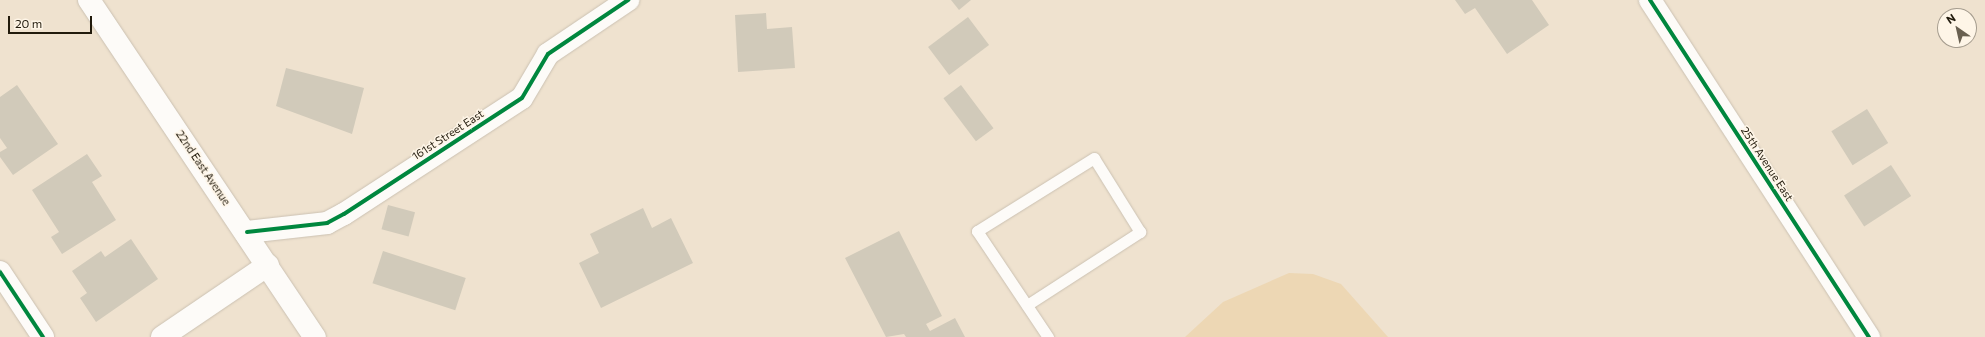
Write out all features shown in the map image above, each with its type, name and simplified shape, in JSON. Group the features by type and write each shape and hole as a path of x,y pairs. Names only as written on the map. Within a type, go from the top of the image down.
{"street":[{"name":"22nd East Avenue","path":"89,0 247,232 315,337"},
{"name":"161st Street East","path":"247,232 327,223 344,214 522,98 548,54 628,0"},
{"name":"25th Avenue East","path":"1650,0 1869,337"},
{"path":"162,337 268,265"},
{"path":"0,272 43,337"}],"lane":[{"path":"1027,304 1140,232 1094,158 976,231 1048,337"}],"shaded area":[{"path":"1289,273 1313,274 1341,284 1388,337 1185,337 1223,302"}],"building":[{"path":"951,0 971,0 959,10"},
{"path":"1455,0 1532,0 1549,25 1507,54 1475,8 1465,14"},
{"path":"766,13 767,29 792,27 795,68 738,72 735,15"},
{"path":"968,17 989,45 949,75 928,47"},
{"path":"286,68 364,88 352,134 276,106"},
{"path":"17,85 58,144 13,175 0,157 0,152 7,148 0,138 0,97"},
{"path":"961,85 993,128 976,141 943,98"},
{"path":"1867,109 1888,143 1853,165 1831,131"},
{"path":"87,154 102,176 92,182 116,220 62,254 51,237 59,232 32,190"},
{"path":"1891,165 1911,196 1864,227 1844,195"},
{"path":"388,205 415,212 409,236 382,229"},
{"path":"643,208 652,228 671,218 693,263 601,308 579,263 599,253 590,234"},
{"path":"899,231 942,316 926,324 930,331 955,318 965,337 906,337 904,334 886,337 845,258"},
{"path":"131,239 158,279 96,322 80,298 87,293 72,271 101,251 105,257"},
{"path":"383,251 466,278 455,310 372,283"}],"cycle path":[{"path":"247,232 327,223 344,214 522,98 548,54 628,0"},
{"path":"1650,0 1869,337"},
{"path":"0,272 43,337"}]}
